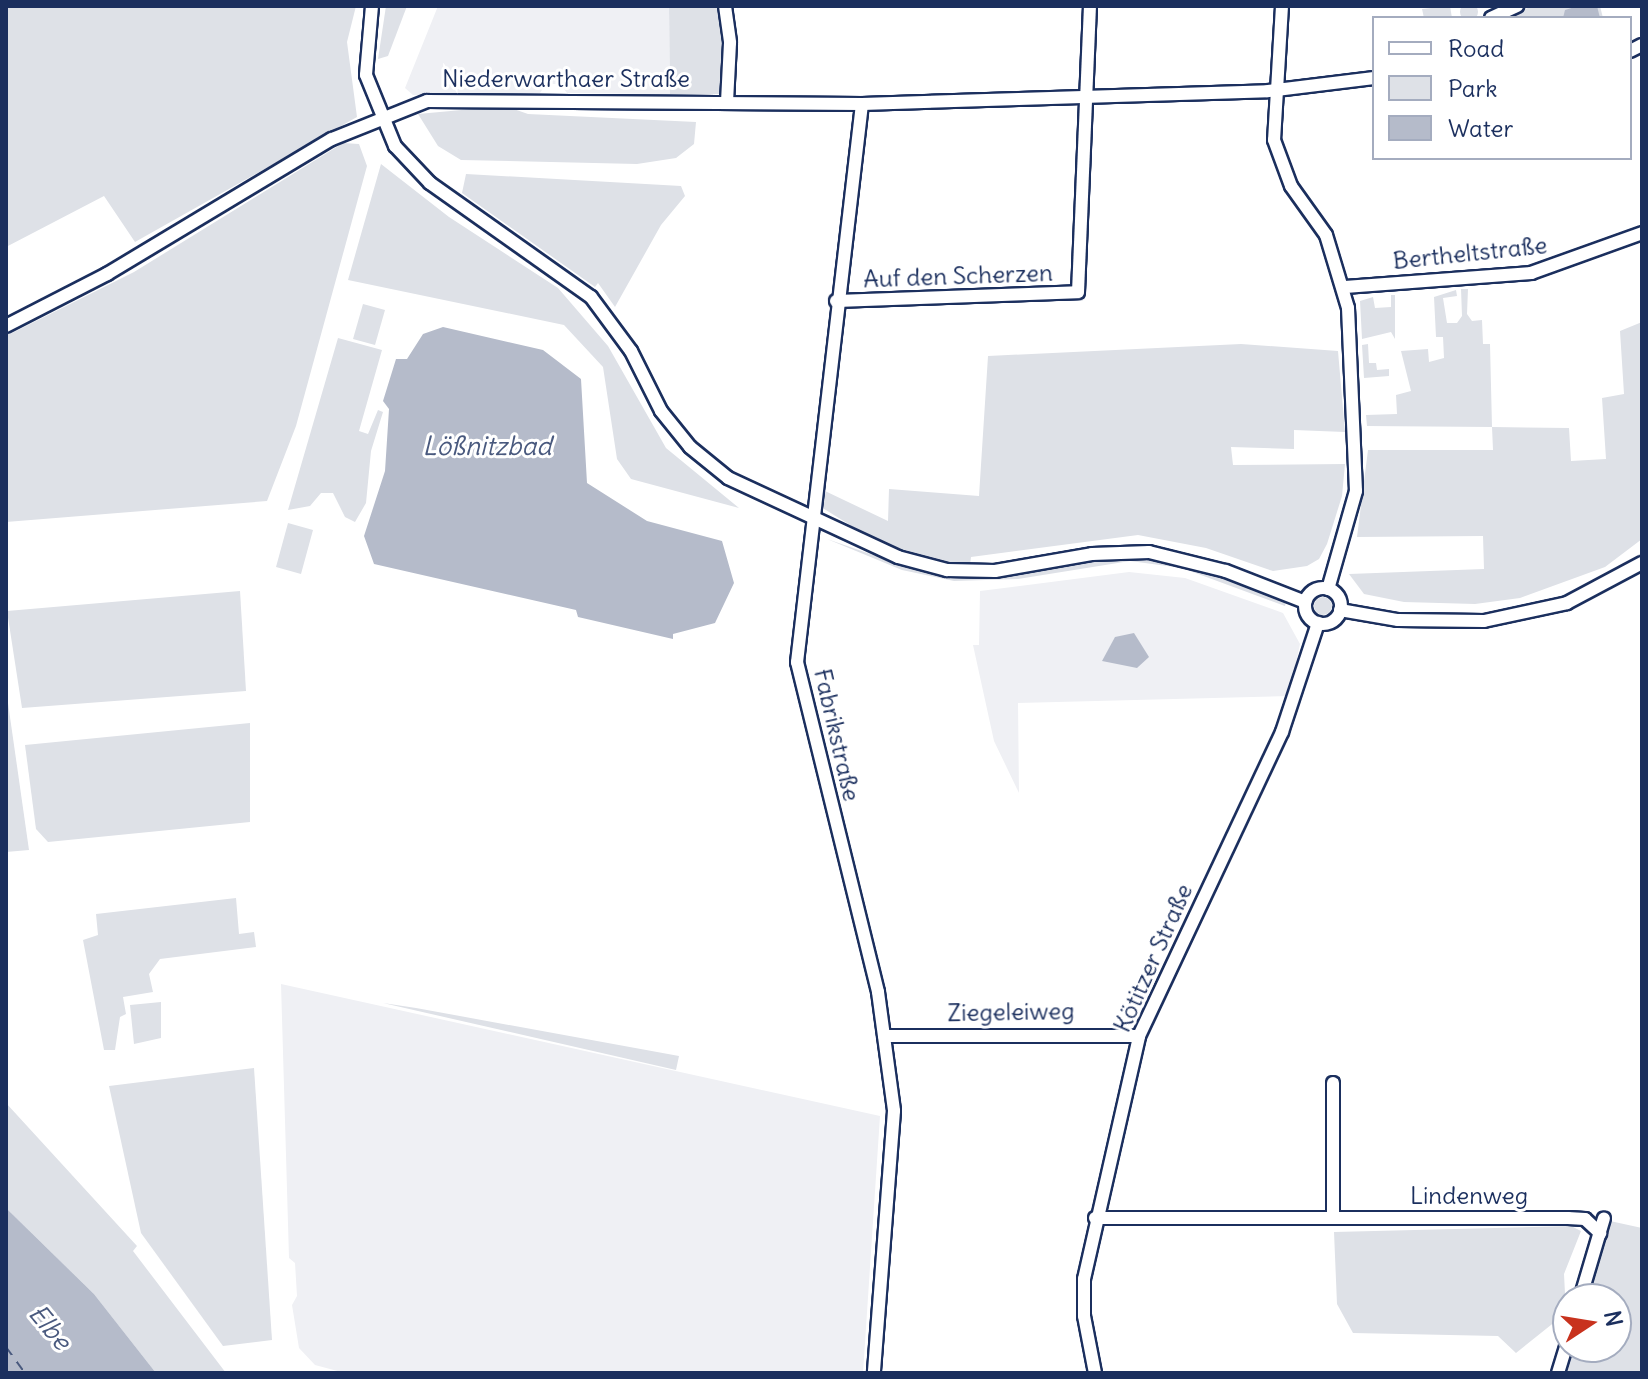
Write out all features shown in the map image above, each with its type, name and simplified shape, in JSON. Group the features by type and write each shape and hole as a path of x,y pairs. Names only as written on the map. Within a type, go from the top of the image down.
{"street":[{"path":"372,6 366,75 379,116 395,146 430,183 591,297 615,324 661,411 705,461 752,493 898,557 947,570 995,571 1092,554 1149,552 1226,571 1305,602"},
{"path":"725,6 730,43 727,103"},
{"path":"1087,99 1090,6"},
{"path":"1282,6 1278,91 1272,126 1279,164 1326,235 1345,287 1357,473 1346,540 1328,589"},
{"path":"1495,16 1517,6"},
{"name":"Niederwarthaer Straße","path":"6,326 107,274 332,139 379,116 427,101 465,98 862,104 1087,99 1278,91 1372,78"},
{"name":"Auf den Scherzen","path":"836,301 1078,292 1087,99"},
{"name":"Fabrikstraße","path":"862,104 836,301 828,420 812,520 799,680 878,992 894,1111 874,1373"},
{"name":"Bertheltstraße","path":"1345,287 1531,273 1642,233"},
{"path":"1340,610 1398,620 1484,621 1567,603 1642,563"},
{"path":"1328,589 1339,599 1340,610 1333,620 1318,623 1309,618 1305,602 1313,591 1328,589"},
{"name":"Kötitzer Straße","path":"1095,1373 1083,1297 1095,1218 1139,1036 1282,732 1318,623"},
{"name":"Ziegeleiweg","path":"884,1036 1139,1036"},
{"path":"1333,1083 1333,1218"},
{"name":"Lindenweg","path":"1095,1218 1585,1219 1600,1233"},
{"path":"1585,1283 1604,1218"}],"shaded area":[{"path":"438,6 669,6 670,94 567,93 560,84 546,84 540,93 413,95 405,88"},
{"path":"1129,572 1185,578 1283,613 1300,644 1289,696 1018,703 1019,793 994,741 973,645 979,645 980,591"},
{"path":"281,984 880,1116 863,1373 345,1373 315,1365 299,1348 292,1305 297,1296 295,1263 289,1258"}],"green space":[{"path":"1469,3 1477,9 1476,16 1462,16 1460,12"},
{"path":"6,6 356,6 347,42 357,117 135,242 104,196 6,247"},
{"path":"386,6 407,6 388,56 378,59"},
{"path":"669,6 720,6 725,18 722,94 670,94"},
{"path":"1450,6 1452,16 1424,16 1422,9"},
{"path":"1533,6 1600,6 1602,16 1508,16"},
{"path":"505,106 528,114 696,122 694,144 676,158 637,164 461,160 438,146 418,114"},
{"path":"343,143 359,144 367,166 296,426 267,501 6,522 6,336 134,272"},
{"path":"381,164 449,217 558,288 608,346 666,448 739,508 631,479 617,459 603,367 564,325 348,280"},
{"path":"466,174 681,186 685,196 661,225 615,307 598,283 595,287 462,193"},
{"path":"1461,289 1468,289 1467,314 1472,321 1482,320 1483,344 1490,344 1492,427 1367,426 1366,415 1397,414 1396,395 1411,391 1401,351 1428,349 1429,362 1444,358 1443,337 1436,337 1434,297 1456,290 1457,296 1443,298 1447,323 1457,323 1462,316"},
{"path":"1391,295 1395,295 1395,339 1391,332 1362,339 1360,301 1373,297 1375,308 1391,307"},
{"path":"363,304 385,310 375,345 353,339"},
{"path":"1642,322 1642,539 1605,567 1520,598 1475,604 1404,602 1364,594 1349,574 1484,569 1483,536 1357,537 1368,450 1493,450 1492,427 1569,428 1571,461 1606,459 1602,398 1624,394 1620,331"},
{"path":"338,338 382,350 359,431 368,434 378,410 383,412 371,451 366,503 355,522 345,517 333,493 321,493 310,506 288,510"},
{"path":"1241,344 1338,351 1345,432 1294,430 1294,449 1231,447 1233,465 1345,464 1342,496 1327,544 1319,559 1307,566 1273,571 1206,548 1138,535 971,557 970,565 950,564 876,541 821,507 825,491 888,521 889,489 979,496 988,356"},
{"path":"1368,344 1369,363 1376,363 1377,370 1389,369 1389,376 1364,378 1362,345"},
{"path":"288,523 313,530 301,574 276,567"},
{"path":"827,539 905,566 956,576 1018,575 1085,561 1157,558 1206,570 1286,601 1285,606 1182,568 1130,561 1018,579 954,581 902,570"},
{"path":"240,591 246,691 22,708 7,611"},
{"path":"1319,597 1327,597 1332,606 1330,613 1319,615 1314,610 1314,602"},
{"path":"6,689 29,850 6,852"},
{"path":"250,723 250,822 48,842 36,829 25,745"},
{"path":"236,898 239,934 254,932 256,947 160,959 149,974 153,992 123,997 126,1014 120,1017 115,1050 104,1050 83,940 98,935 96,914"},
{"path":"161,1002 161,1038 134,1044 130,1005"},
{"path":"383,1003 416,1008 679,1056 676,1070"},
{"path":"254,1068 272,1340 223,1346 141,1233 109,1086"},
{"path":"6,1103 137,1246 133,1251 226,1373 156,1373 94,1294 6,1208"},
{"path":"1610,1221 1642,1228 1642,1373 1562,1373 1565,1363 1632,1363 1632,1283 1590,1283"},
{"path":"1571,1226 1581,1231 1564,1274 1564,1283 1552,1283 1552,1324 1516,1353 1498,1336 1353,1333 1337,1304 1334,1232"}],"water":[{"path":"1597,6 1600,16 1564,16 1565,10"},
{"name":"Lößnitzbad","path":"443,327 543,350 581,379 587,483 647,521 722,541 734,583 715,623 673,634 673,639 578,617 576,610 374,564 364,536 385,471 389,409 383,401 396,359 407,359 423,334"},
{"path":"1134,633 1149,657 1137,668 1102,661 1115,637"},
{"name":"Elbe","path":"6,1208 94,1294 156,1373 6,1373"}],"ferry route":[{"path":"6,1347 25,1373"}]}
